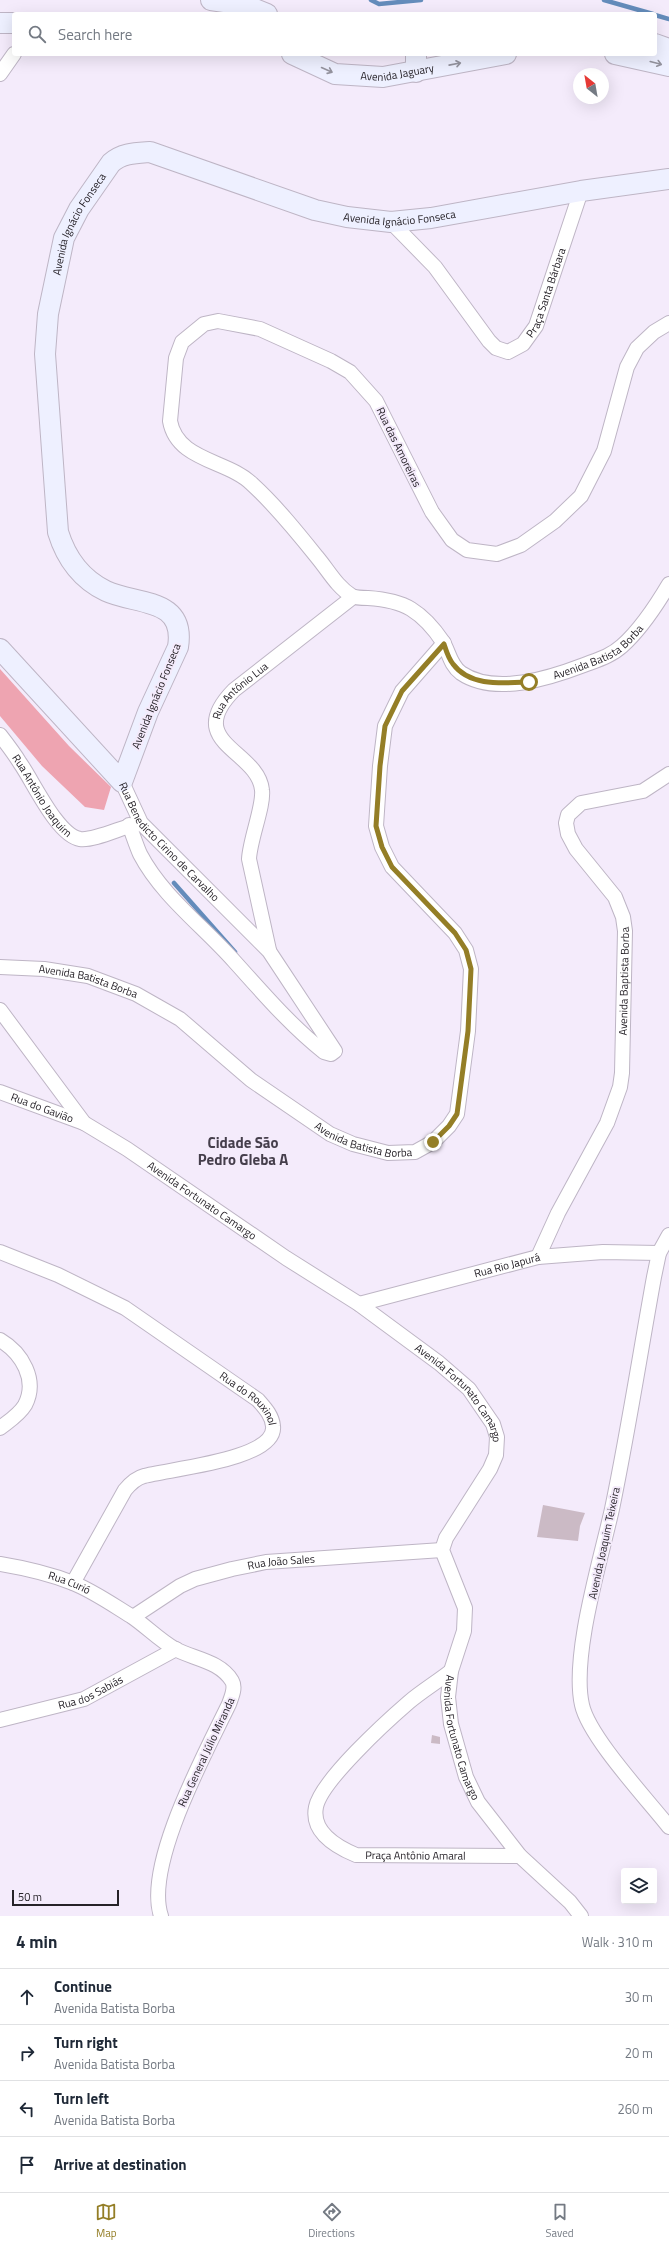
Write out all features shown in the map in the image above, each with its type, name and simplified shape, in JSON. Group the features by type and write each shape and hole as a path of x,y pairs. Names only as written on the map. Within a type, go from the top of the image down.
{"street":[{"path":"211,0 245,5 261,12"},
{"path":"0,23 12,23"},
{"path":"657,45 669,49"},
{"path":"0,74 13,56"},
{"name":"Avenida Jaguary","path":"296,56 336,74 383,77 416,63 486,56"},
{"path":"624,56 669,66"},
{"name":"Avenida Ignácio Fonseca","path":"122,782 148,712 178,647 180,636 172,617 164,609 147,601 107,592 83,576 66,554 58,532 44,354 48,314 64,238 79,209 111,163 124,155 150,152 314,210 348,217 391,222 431,218 581,191 669,180"},
{"name":"Praça Santa Bárbara","path":"391,222 435,267 489,341 496,348 508,352 523,344 536,326 581,191"},
{"name":"Rua das Amoreiras","path":"353,597 333,579 313,552 249,480 186,448 172,430 170,421 176,358 182,342 192,333 204,324 218,321 260,329 331,361 350,372 376,401 432,512 452,540 467,550 496,554 521,545 555,521 581,496 604,451 628,367 637,348 654,332 669,323"},
{"name":"Avenida Batista Borba","path":"0,967 44,969 88,976 136,994 180,1019 251,1080 330,1134 353,1144 388,1153 415,1152 433,1142 449,1126 457,1114 468,1031 471,969 466,950 455,933 392,867 382,847 376,826 380,766 385,726 402,691 444,644 452,662 460,672 476,679 502,683 529,682 551,678 600,659 621,647 633,635 669,584"},
{"path":"353,597 396,601 412,610 432,627 444,644"},
{"name":"Rua Antônio Lua","path":"270,950 249,859 250,847 262,790 253,770 232,752 223,740 218,731 216,719 224,700 234,690 353,597"},
{"name":"Rua Benedicto Cirino de Carvalho","path":"0,649 122,782 135,824 140,854 153,873 275,1009 324,1052 331,1054 335,1051 329,1039 270,950 135,824"},
{"name":"Rua Antônio Joaquim","path":"0,735 21,763 46,805 65,831 81,839 90,838 135,824"},
{"name":"Avenida Baptista Borba","path":"538,1257 558,1213 586,1166 612,1112 622,1073 625,931 623,917 615,897 576,849 568,834 566,823 568,815 582,803 642,791 669,774"},
{"name":"Avenida Fortunato Camargo","path":"0,1010 84,1123 127,1149 286,1258 359,1304 440,1363 469,1389 493,1424 497,1437 496,1455 490,1469 446,1538 442,1550 465,1608 464,1632 451,1671 448,1696 451,1724 466,1777 478,1802 520,1856 570,1902 581,1916"},
{"name":"Rua do Gavião","path":"0,1092 84,1123"},
{"name":"Avenida Joaquim Teixeira","path":"669,1235 659,1253 612,1508 589,1614 582,1654 580,1682 582,1705 589,1724 669,1827"},
{"name":"Rua do Rouxinol","path":"0,1252 58,1275 125,1308 258,1400 268,1411 274,1427 271,1436 265,1444 248,1451 203,1465 143,1476 132,1482 125,1490 73,1583"},
{"name":"Rua Rio Japurá","path":"359,1304 538,1257 603,1252 659,1253"},
{"path":"0,1340 26,1364 28,1376 25,1405 17,1415 0,1428"},
{"name":"Rua João Sales","path":"133,1618 180,1586 195,1579 232,1569 266,1562 442,1550"},
{"name":"Rua Curió","path":"0,1564 73,1583 133,1618"},
{"name":"Rua General Júlio Miranda","path":"133,1618 151,1633 176,1649 208,1662 225,1672 233,1683 233,1694 173,1825 160,1876 158,1908 161,1916"},
{"name":"Rua dos Sabiás","path":"0,1720 84,1699 176,1649"},
{"name":"Praça Antônio Amaral","path":"451,1671 409,1702 338,1770 316,1807 317,1822 325,1837 342,1849 356,1855 520,1856"},
{"path":"654,1809 669,1809"}],"shaded area":[{"path":"0,669 69,746 111,787 104,810 85,807 42,766 0,716"}],"building":[{"path":"543,1505 585,1513 580,1526 578,1541 537,1537"},
{"path":"432,1735 440,1737 440,1744 431,1743"}],"waterway":[{"path":"371,0 379,4 421,0"},
{"path":"604,0 646,12"},
{"path":"657,16 669,19"},
{"path":"174,883 235,952"}],"district":[{"name":"Cidade São Pedro Gleba A","path":"243,1150"}],"route":[{"path":"433,1142 449,1126 457,1114 461,1093 468,1031 471,969 466,950 455,933 435,914 392,867 382,847 376,826 380,766 385,726 402,691 414,675 444,644 452,662 460,672 470,677 482,681 502,683 529,682"}]}
